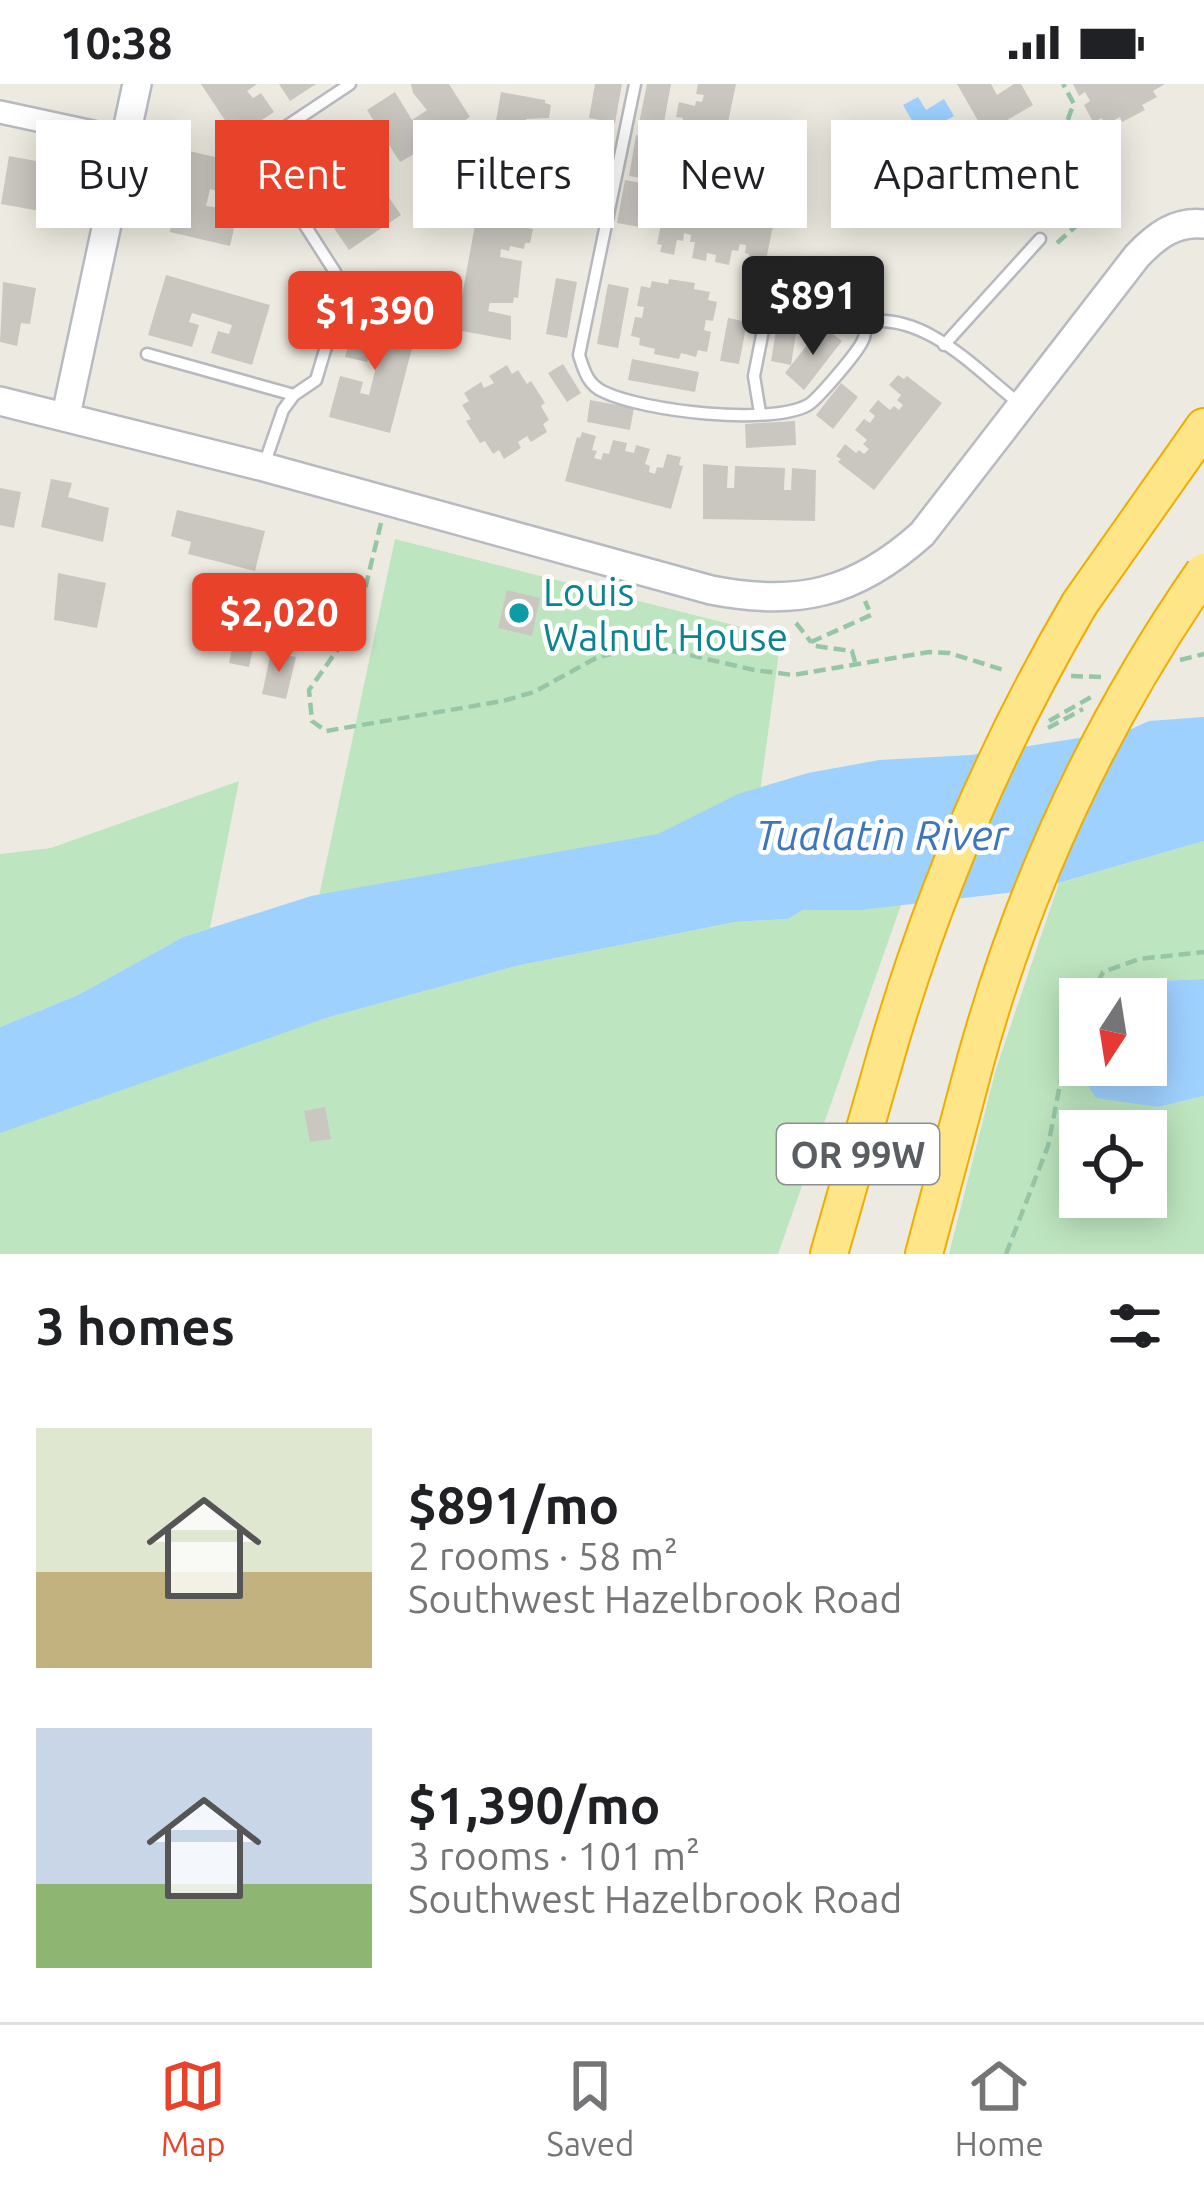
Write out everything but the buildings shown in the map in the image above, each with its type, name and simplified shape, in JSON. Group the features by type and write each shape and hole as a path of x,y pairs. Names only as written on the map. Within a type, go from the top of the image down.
{"highway":[{"name":"OR 99W","path":"829,1254 917,951 974,806 1030,690 1080,603 1204,427"},
{"name":"OR 99W","path":"924,1254 1013,939 1066,813 1123,700 1204,572"}],"street":[{"path":"129,120 136,84"},
{"path":"0,112 37,120"},
{"path":"0,400 745,597 814,596 878,569 922,534 1148,244 1177,226 1204,224"},
{"path":"66,415 106,228"}],"lane":[{"path":"264,467 283,410 294,395 316,380 340,300 335,272 265,163 263,142 350,84"},
{"path":"634,84 578,355 587,380 603,392 671,410 733,416 810,404 863,341 865,322"},
{"path":"944,345 1040,239"},
{"path":"760,413 754,376 767,310 782,294 802,289 865,322 906,322 1023,406"},
{"path":"147,355 294,395"}],"path":[{"path":"1040,239 1060,244 1102,207 1091,181 1071,175 1067,168 1063,127 1074,104 1064,84"},
{"path":"386,501 358,622 310,690 312,721 326,731 503,701 535,692 596,658 629,649 664,649 794,675 855,662 949,653 1017,673"},
{"path":"811,642 872,615 855,580"},
{"path":"797,625 815,646 852,651 855,662"},
{"path":"1037,728 1089,699 1102,677 1060,678"},
{"path":"1048,728 1103,693 1109,679"},
{"path":"1100,978 1103,972 1139,959 1204,952"},
{"path":"1006,1254 1048,1146 1060,1086"}],"green space":[{"path":"395,539 781,637 754,837 318,901"},
{"path":"239,781 210,928 183,937 78,995 0,1027 0,854 51,848"},
{"path":"1204,841 1204,979 1059,978 1059,1086 1101,1086 1158,1107 1204,1096 1204,1254 949,1254 996,1069 1059,883"},
{"path":"901,905 778,1254 0,1254 0,1133 18,1124 326,1018 516,966 735,922 788,919 803,910"}],"water":[{"path":"918,97 926,110 944,99 954,116 912,120 903,105"},
{"name":"Tualatin River","path":"1204,717 1204,841 1034,890 860,910 803,910 788,919 735,922 516,966 326,1018 0,1133 0,1027 78,995 183,937 311,896 658,834 738,794 808,773 879,760 971,755 1129,730 1149,721"},
{"path":"1204,979 1204,1096 1158,1107 1096,1098 1089,1086 1167,1086 1167,981"}],"place":[{"name":"Louis Walnut House","path":"519,613"}]}
